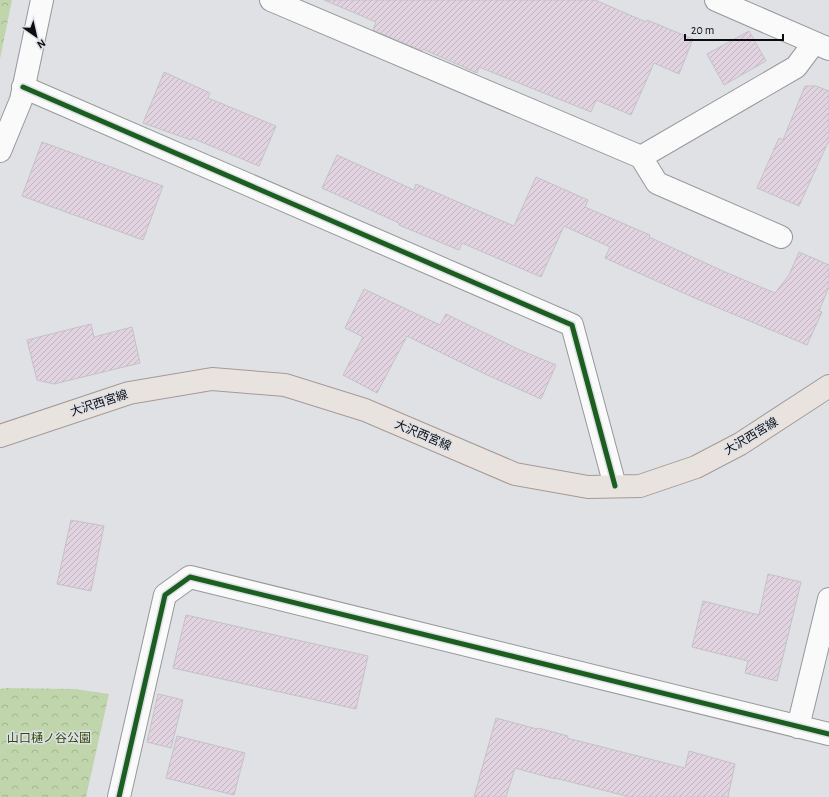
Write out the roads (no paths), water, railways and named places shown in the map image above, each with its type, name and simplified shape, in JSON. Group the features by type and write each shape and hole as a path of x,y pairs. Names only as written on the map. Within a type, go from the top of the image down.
{"main road":[{"name":"大沢西宮線","path":"0,436 129,393 212,379 227,380 285,385 365,410 515,474 588,487 640,486 696,467 740,444 829,386"}],"street":[{"path":"0,151 21,100 42,0"},
{"path":"271,0 641,158 657,183 781,237"},
{"path":"641,158 796,67 822,46 716,0"},
{"path":"23,87 572,324 615,486"},
{"path":"122,796 165,595 190,577 829,734"},
{"path":"798,727 829,599"}],"park label":[{"name":"山口樋ノ谷公園","path":"49,738"}]}
